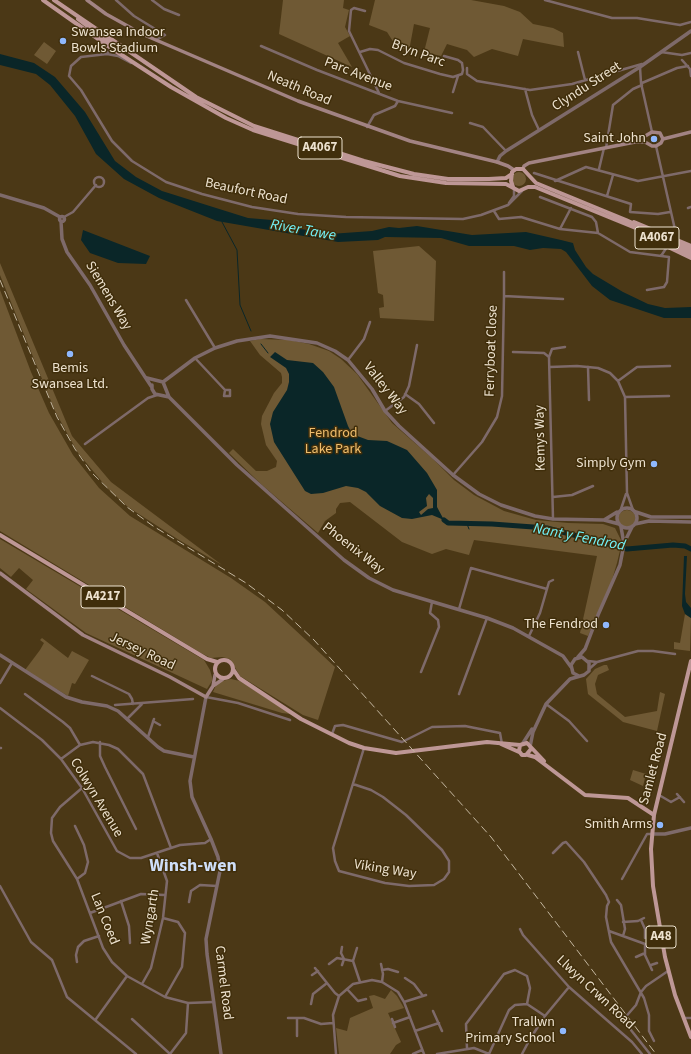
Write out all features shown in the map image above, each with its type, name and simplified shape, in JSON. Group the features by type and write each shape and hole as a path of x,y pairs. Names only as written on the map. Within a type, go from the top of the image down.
{"main road":[{"name":"A4067","path":"43,0 147,72 226,118 253,130 295,145 400,176 430,182 506,184 513,188"},
{"name":"A4067","path":"54,0 196,97 254,126 364,161 414,174 448,179 489,180 506,178 513,172"},
{"name":"Neath Road","path":"87,0 130,28 298,101 366,127 415,143 497,162 508,166 513,172"},
{"path":"67,9 82,24 110,43 111,48"},
{"path":"635,142 652,132 660,134 663,138"},
{"path":"663,138 691,132"},
{"path":"645,137 645,142"},
{"path":"523,170 524,166 529,163 635,142 645,142 652,146 656,146 661,143 663,138"},
{"path":"518,169 523,170 528,176 524,189 518,190 513,188 513,172 518,169"},
{"name":"A4067","path":"528,176 536,183 691,250"},
{"name":"A4067","path":"524,189 535,187 625,222 691,254"},
{"path":"625,222 652,228 691,246"},
{"path":"625,222 667,247 691,258"},
{"name":"A4217","path":"0,535 207,659 217,662"},
{"name":"Jersey Road","path":"0,573 83,636 156,670 206,697"},
{"name":"A4217","path":"207,659 214,668"},
{"path":"239,678 229,677 223,679 216,674 214,668 217,662 226,660 231,663 239,678 301,719 364,748 396,753 477,743 502,743 528,744 531,748 528,755 523,756 502,743"},
{"name":"Samlet Road","path":"528,755 535,757 550,767 585,795 624,797 654,814 691,661"},
{"path":"229,677 233,669"},
{"name":"Carmel Road","path":"206,697 213,686 216,674"},
{"name":"Carmel Road","path":"213,686 223,679"},
{"path":"519,753 522,744"},
{"name":"Samlet Road","path":"531,748 550,767"},
{"path":"647,810 655,805 658,800"},
{"name":"A48","path":"654,814 652,834 652,873 662,945 668,971 691,1037"}],"street":[{"path":"116,0 134,16 165,35 156,40"},
{"path":"152,0 164,9 179,16"},
{"path":"545,0 612,18 637,18 680,25 691,22"},
{"path":"365,11 354,8 351,10 348,26 379,93"},
{"name":"Clyndu Street","path":"497,162 500,156 506,151 641,66 691,31"},
{"path":"100,55 105,52 106,44"},
{"name":"Parc Avenue","path":"261,46 398,101 452,113"},
{"path":"111,48 107,54 118,56 147,72"},
{"name":"Bryn Parc","path":"360,52 370,49 378,50 404,63 440,74 458,76 464,70 462,63 458,60 444,56"},
{"path":"578,52 585,80"},
{"path":"660,52 663,54 682,55 691,53"},
{"name":"Beaufort Road","path":"107,54 81,57 72,66 69,76 81,90 112,142 132,160 166,182 202,194 252,206 298,214 456,220 481,216 508,205 524,189"},
{"path":"682,60 688,66 691,76"},
{"path":"467,68 467,74 477,81 525,90 550,88 641,66 642,84 652,132"},
{"path":"599,169 605,148 613,105 633,89 642,84 677,68 688,66"},
{"path":"454,92 458,76"},
{"path":"525,90 532,115 540,130"},
{"path":"366,127 374,115 394,106 398,101"},
{"path":"470,122 481,125 506,151"},
{"path":"656,146 676,234"},
{"path":"554,181 586,167 599,169 638,181 691,171"},
{"path":"534,173 554,181 631,204 630,212 638,214 658,214 670,212"},
{"path":"607,196 613,174"},
{"path":"0,195 44,208 62,218 73,212 96,186"},
{"path":"508,205 514,196 513,188"},
{"path":"540,197 592,217 596,222 598,233"},
{"path":"560,229 571,208"},
{"path":"494,211 499,219 521,217 560,229 598,233 630,252 668,257 667,282 664,287 647,290"},
{"name":"Siemens Way","path":"62,218 62,239 68,252 90,285 124,345 147,378 152,388"},
{"path":"661,256 667,247"},
{"path":"504,272 504,296"},
{"name":"Ferryboat Close","path":"453,475 482,442 493,427 497,417 502,396 504,296 563,299"},
{"path":"186,300 216,348"},
{"path":"348,360 364,339 370,322"},
{"name":"Valley Way","path":"163,382 195,358 216,348 247,338 270,336 317,343 348,360 369,385 386,411 399,426 453,475 479,494 501,505 535,516 553,519 604,520 620,526"},
{"path":"386,411 404,398 409,386 417,346"},
{"path":"513,352 544,353 549,357 552,349 565,347"},
{"name":"Kemys Way","path":"549,357 553,519"},
{"path":"195,358 224,390"},
{"path":"618,381 637,367 670,366"},
{"path":"550,367 598,368 610,373 618,381 625,396 627,493 637,517 624,544"},
{"path":"588,367 589,400"},
{"path":"85,444 148,398 164,392 165,388 163,382 147,378"},
{"path":"148,398 156,381"},
{"path":"152,388 158,395 169,397"},
{"name":"Phoenix Way","path":"165,388 169,397 249,476 344,560 379,584 393,590 487,618 528,636 563,656 576,658"},
{"path":"405,394 418,404 434,423"},
{"path":"625,396 669,396"},
{"path":"553,497 572,494 593,486"},
{"path":"570,679 576,658 585,649 598,615 615,580 624,544 620,526 616,519 627,493"},
{"path":"604,520 627,507 645,516 691,517"},
{"path":"620,526 626,528 649,521 691,522"},
{"path":"459,609 471,568 547,589"},
{"path":"528,636 540,613 550,580 553,580"},
{"path":"421,672 439,627 438,620 430,613 432,602"},
{"path":"459,694 487,618"},
{"path":"585,649 589,669"},
{"path":"576,658 597,662 638,651 653,651 675,654"},
{"path":"0,656 59,693 82,702 107,706 118,711 164,751 194,756"},
{"name":"Phoenix Way","path":"563,656 572,669"},
{"path":"522,744 546,704 570,679 586,674 597,662"},
{"path":"0,683 12,663"},
{"path":"572,669 579,676"},
{"path":"92,676 129,694 133,704"},
{"path":"25,694 70,728 80,745"},
{"name":"Jersey Road","path":"206,697 238,703 290,720"},
{"name":"Carmel Road","path":"206,697 190,781 192,796 218,857 220,871 206,939 221,1054"},
{"path":"115,705 193,699"},
{"path":"127,719 142,704"},
{"path":"546,704 570,721 587,741"},
{"name":"Colwyn Avenue","path":"0,708 42,740 61,759 82,788 117,851 130,858 142,858 180,845 206,843 211,840"},
{"path":"148,738 153,720 160,724"},
{"path":"531,748 531,738 536,722"},
{"path":"332,734 335,726 343,725 402,742 432,727 465,726 500,733 502,743"},
{"path":"61,759 80,745 93,742 100,742 118,749 143,774 171,848"},
{"path":"100,742 100,756 102,762 136,829"},
{"name":"Viking Way","path":"353,784 371,790 383,797 406,815 442,850 449,861 449,872 444,879 434,885 409,886 378,881 339,870 334,858 333,848 364,748"},
{"name":"Lan Coed","path":"82,788 60,807 52,818 51,825 53,841 77,879 103,948 112,962 127,976 165,996 188,1003 215,1002"},
{"path":"677,794 684,802"},
{"path":"659,795 671,802 680,797"},
{"path":"75,826 84,845 88,862 85,873 77,879"},
{"path":"622,879 647,834 665,834 691,828"},
{"path":"553,853 566,842 598,881 609,902 606,917 614,949 641,992 647,1007 649,1031 654,1041"},
{"name":"Wyngarth","path":"142,984 151,968 164,918 166,876 157,853"},
{"path":"189,902 191,891 200,885 218,886"},
{"path":"0,886 32,942 52,960 67,997 96,1019 136,1054"},
{"path":"90,913 141,894 165,895"},
{"path":"617,900 621,905 623,936"},
{"path":"122,902 129,926 130,943"},
{"path":"621,905 626,905"},
{"path":"164,918 178,922 185,933 182,967 165,996"},
{"path":"623,922 642,919 645,938"},
{"name":"Llwyn Crwn Road","path":"520,929 523,935 569,987 632,1042 642,1054"},
{"path":"609,932 645,944 662,945"},
{"path":"645,932 650,932"},
{"path":"77,962 76,955 78,947 84,941 99,936"},
{"path":"645,944 645,954 652,970"},
{"path":"342,947 341,955 344,959 342,965"},
{"path":"357,948 353,960 360,982"},
{"path":"636,957 645,954"},
{"path":"329,964 337,958 353,960"},
{"path":"650,965 657,963"},
{"path":"380,964 382,970 382,982"},
{"path":"315,968 340,996"},
{"path":"382,970 388,969 398,972"},
{"path":"467,1049 466,1024 504,974 515,970 527,976 530,988 527,1004"},
{"path":"312,975 318,971"},
{"path":"650,1054 623,1020 636,1005 641,992 646,986 668,971"},
{"path":"96,1019 127,976"},
{"path":"404,978 418,988 424,996 404,1002"},
{"path":"411,982 413,978"},
{"path":"336,1054 333,1023 334,1009 340,996 347,988 360,982 372,980 382,982 398,992 404,1002 424,1054"},
{"path":"311,1004 313,994 327,983"},
{"path":"522,1054 545,1016 569,987"},
{"path":"347,988 358,1001 366,999"},
{"path":"316,991 318,995"},
{"path":"132,1019 170,1054 186,1033 188,1003"},
{"path":"437,1054 474,1048 489,1054 509,1010 515,1005 527,1004 545,1016"},
{"path":"433,1011 442,1031"},
{"path":"393,1023 410,1017"},
{"path":"288,1018 304,1018 320,1024 333,1023"},
{"path":"297,1018 297,1036"},
{"path":"684,1018 691,1018"},
{"path":"392,1019 395,1027"},
{"path":"415,1031 439,1023"},
{"path":"632,1042 636,1038"},
{"path":"413,1054 422,1050"}],"green space":[{"path":"283,0 344,0 343,8 349,10 345,27 350,36 338,43 352,67 279,34"},
{"path":"375,0 471,0 504,6 520,12 533,24 553,28 563,33 564,47 523,39 518,56 492,49 474,57 467,50 447,44 441,56 424,52 430,28 414,24 409,51 396,46 387,32 369,25"},
{"path":"44,42 56,51 47,64 34,55"},
{"path":"516,172 522,172 526,176 526,182 522,186 516,186 512,182 512,176"},
{"path":"419,246 436,261 434,321 380,318 379,308 384,307 383,295 378,293 373,251"},
{"path":"0,263 72,436 111,482 222,565 179,540 128,507 109,490 78,453 55,411 0,275"},
{"path":"0,290 31,372 49,413 73,455 99,488 130,516 231,578 265,602 335,667 318,720 303,715 240,676 230,659 222,657 211,658 201,653 0,531"},
{"name":"Fendrod Lake Park","path":"260,339 289,340 309,344 329,351 341,359 357,374 392,423 432,458 454,480 474,495 504,511 536,520 603,524 615,528 622,542 617,563 611,583 588,636 580,633 597,556 474,540 469,555 446,549 432,554 402,542 350,502 340,503 336,509 336,513 325,521 318,533 261,484 229,453 233,449 256,471 267,471 276,467 277,461 266,445 261,424 262,416 274,393 282,383 282,377 281,373 260,355 250,341"},
{"path":"627,510 633,513 636,519 633,525 627,528 621,525 618,519 621,513"},
{"path":"0,539 204,660 212,677 212,681 207,689 86,633 26,589 33,580 19,568 11,577 0,568"},
{"path":"685,614 691,618 690,651 674,649 674,642 680,643"},
{"path":"42,638 68,658 72,651 89,660 75,684 72,683 68,696 25,670 44,643 40,640"},
{"path":"607,665 609,670 598,675 595,684 597,694 625,717 657,711 660,692 665,694 657,731 623,722 588,694 586,679 595,669"},
{"path":"231,679 240,681 291,714 282,713 213,692 216,685 222,681"},
{"path":"633,770 646,774 643,786 630,780"},
{"path":"391,990 397,996 404,1008 388,1013 401,1042 396,1045 390,1054 339,1054 336,1028 347,1031 350,1018 373,1008 369,996 374,995 385,999"}],"water":[{"name":"River Tawe","path":"0,54 34,63 55,77 85,112 115,161 136,177 162,191 248,218 284,221 288,225 301,229 330,234 372,231 389,227 399,228 417,226 472,235 526,232 561,240 573,243 575,250 586,267 593,274 623,292 648,304 665,308 691,307 691,318 664,318 610,300 592,286 566,252 561,249 543,248 530,250 514,246 469,246 441,238 385,237 378,240 338,242 217,221 159,198 124,179 96,154 75,116 50,85 36,74 0,65"},
{"path":"83,230 150,256 146,264 118,263 90,253 81,240"},
{"path":"275,352 287,360 313,363 323,372 334,387 352,434 368,440 387,441 407,450 427,473 437,490 437,507 444,520 432,515 412,519 402,518 380,506 366,492 358,488 346,486 323,493 311,494 305,491 274,442 270,424 273,412 287,390 289,374 286,368 270,357","holes":["429,494 433,498 433,508 428,509 421,515 419,512 427,506 426,498"]},
{"path":"684,556 687,556 685,594 686,602 691,608 691,618 685,614 682,606"}],"waterway":[{"name":"Nant y Fendrod","path":"222,222 237,250 240,305 251,331"},
{"name":"Nant y Fendrod","path":"261,344 268,353"},
{"name":"Nant y Fendrod","path":"444,520 448,523 492,524 547,528 627,549 673,545 685,546 691,549"},
{"name":"Nant y Fendrod","path":"467,524 469,529"}],"railway":[{"path":"0,280 57,417 75,449 91,472 127,507 153,526 246,583 282,610 314,640 491,837 656,1054"}],"place":[{"name":"Swansea Indoor Bowls Stadium","path":"63,41"},
{"name":"Saint John","path":"654,139"},
{"name":"Bemis Swansea Ltd.","path":"70,354"},
{"name":"Simply Gym","path":"654,464"},
{"name":"The Fendrod","path":"606,625"},
{"name":"Smith Arms","path":"660,825"},
{"name":"Trallwn Primary School","path":"563,1031"}],"district":[{"name":"Winsh-wen","path":"193,867"}]}
